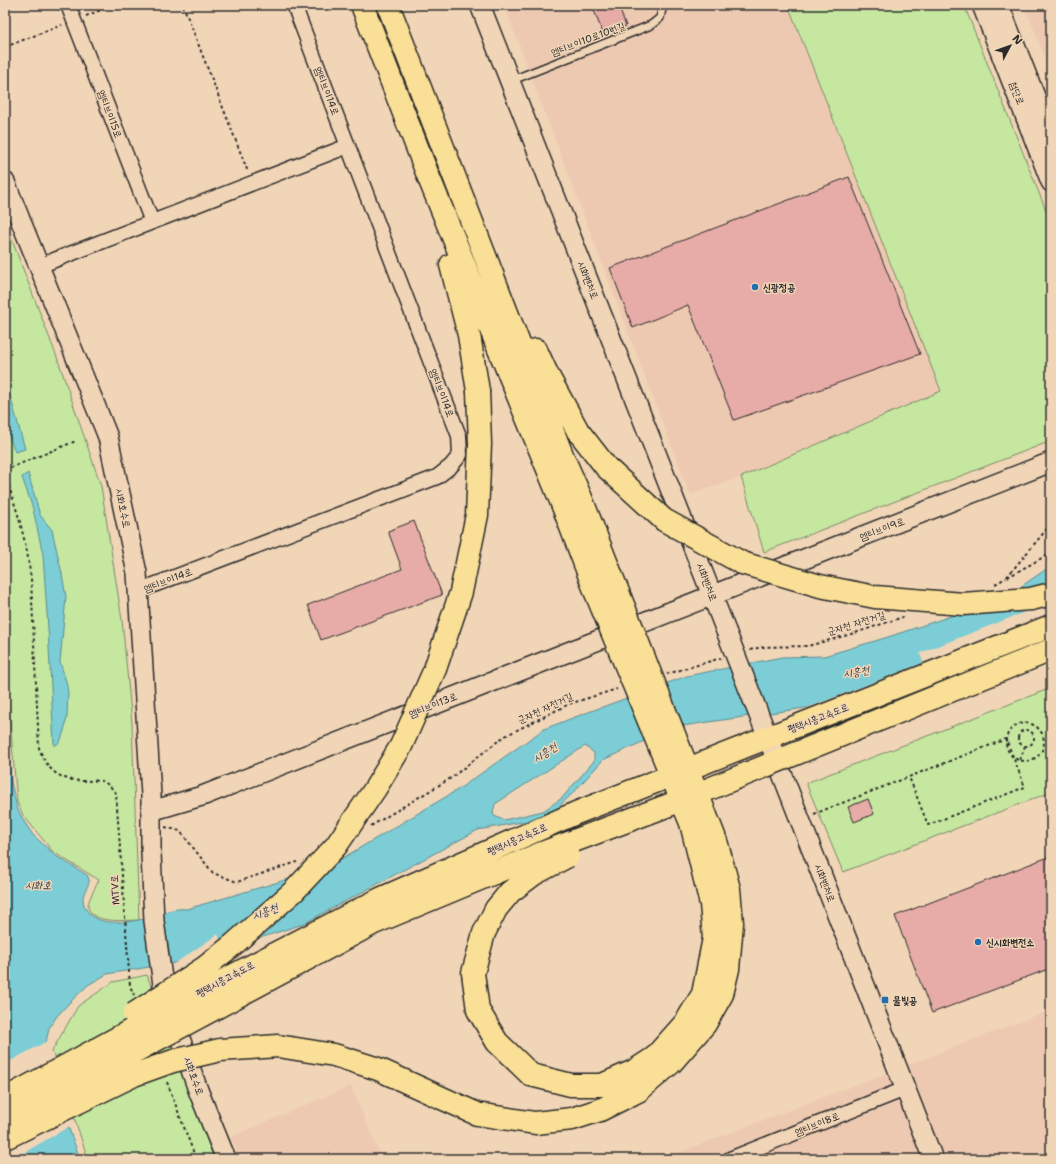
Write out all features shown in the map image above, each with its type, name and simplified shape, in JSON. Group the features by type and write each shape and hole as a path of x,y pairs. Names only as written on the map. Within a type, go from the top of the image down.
{"highway":[{"path":"5,1090 102,1034 204,968 234,944 294,891 336,846 375,789 400,746 435,669 461,592 477,515 480,444 478,391 469,335 450,260 361,5"},
{"path":"5,1138 134,1075 173,1061 220,1050 278,1046 334,1055 378,1069 477,1114 536,1123 572,1119 600,1110 638,1091 671,1063 705,1024 722,994 728,969 732,923 729,889 716,842 572,502 429,178 361,5"},
{"path":"388,5 562,455 572,502 596,593 691,823 712,904 714,938 703,994 686,1022 654,1058 634,1071 602,1084 571,1085 531,1075 497,1042 478,1010 473,973 484,933 496,909 510,892 534,874 677,802"},
{"path":"426,102 548,376 578,431 606,467 664,520 742,563 820,586 875,597 963,604 1031,599 1051,594"},
{"name":"평택시흥고속도로","path":"5,1099 211,987 380,899 576,813 1051,626"},
{"path":"5,1121 374,923 542,853 677,802 1051,650"}],"street":[{"name":"엠티브이15로","path":"68,5 152,222"},
{"name":"엠티브이14로","path":"138,591 437,477 452,466 460,455 459,436 294,5"},
{"name":"시화벤처로","path":"480,5 933,1159"},
{"name":"첨단로","path":"982,5 1051,182"},
{"name":"첨단로","path":"999,5 1051,137"},
{"path":"39,266 348,146"},
{"name":"시화호수로","path":"5,182 108,437 138,574 151,811 154,921 164,992 198,1090 226,1159"},
{"name":"엠티브이9로","path":"712,595 1051,462"},
{"name":"엠티브이13로","path":"151,811 202,796 712,595"},
{"name":"엠티브이8로","path":"730,1159 905,1089"}],"lane":[{"name":"엠티브이10로10번길","path":"510,81 651,26 660,18 663,5"}],"path":[{"path":"5,48 113,5"},
{"path":"183,5 252,183"},
{"path":"5,470 76,441"},
{"name":"MTV로","path":"5,474 19,518 27,551 31,579 39,748 44,761 53,772 68,780 101,781 111,786 116,793 130,986"},
{"path":"1006,578 1051,524"},
{"path":"989,587 1051,553"},
{"name":"군자천 자전거길","path":"746,651 761,647 808,646 855,633 907,615"},
{"path":"664,675 723,658"},
{"name":"군자천 자전거길","path":"364,829 378,823 451,778 503,737 569,704 620,688"},
{"path":"1029,722 1040,729 1045,740 1042,752 1032,760 1026,761 1019,760 1009,753 1006,746 1006,739 1007,733 1016,724 1029,722"},
{"path":"1024,730 1029,731 1034,736 1034,741 1030,745 1025,746 1020,743 1019,736 1024,730"},
{"path":"800,819 1006,739"},
{"path":"1019,760 1025,746"},
{"path":"909,777 928,825 1025,787 1013,756"},
{"path":"165,827 180,831 213,872 237,882 303,860"}],"shaded area":[{"path":"504,5 788,5 941,391 741,477 690,495"},
{"path":"1024,5 1051,5 1051,73"},
{"path":"1051,1010 1051,1159 662,1159"},
{"path":"351,1086 382,1159 240,1159 231,1137"}],"green space":[{"path":"788,5 964,5 1051,223 1051,441 764,552 741,477 941,391"},
{"path":"5,222 58,360 101,486 122,620 132,724 139,920 118,921 102,919 90,912 88,903 99,880 53,852 23,815 17,802 5,660"},
{"path":"1051,688 1051,792 843,872 806,783"},
{"path":"147,975 214,1159 88,1159 52,1051 78,1006 113,982"}],"water":[{"path":"5,377 25,449 15,452 5,426"},
{"path":"28,473 40,515 52,530 66,597 60,662 68,692 67,717 60,742 54,746 43,555 33,509 22,477"},
{"path":"1051,566 1051,622 866,699 675,727 603,760 573,793 554,811 533,820 478,830 303,924 192,960 107,974 88,985 57,1016 49,1028 46,1042 45,1054 56,1093 80,1159 5,1159 5,695 11,782 17,808 33,835 56,856 87,875 89,883 83,898 86,909 90,914 103,921 125,922 145,919 175,909 187,909 326,868 459,789 544,729 575,717 687,676 782,657 824,656 885,638 1007,596","holes":["585,746 594,753 594,761 562,798 543,811 504,820 494,816 493,812 495,804"]}],"pier":[{"path":"1051,584 1051,624 867,701 799,711 923,663 920,653 1048,603"},
{"path":"218,934 225,952 192,962 171,966"},
{"path":"49,1040 47,1054 48,1063 70,1126 13,1159 5,1159 5,1064"}],"building":[{"path":"592,5 618,5 626,26 603,34"},
{"name":"신광정공","path":"849,177 920,354 734,420 688,305 633,328 610,268"},
{"path":"414,521 442,595 321,640 308,605 402,569 388,531"},
{"path":"868,799 874,814 854,822 848,807"},
{"name":"신시화변전소","path":"1051,856 1051,968 932,1013 895,916"}],"place":[{"name":"신광정공","path":"755,287"},
{"name":"신시화변전소","path":"978,942"},
{"name":"물빛공","path":"885,1000"}],"water label":[{"name":"시흥천","path":"856,672"},
{"name":"시흥천","path":"545,753"},
{"name":"시화호","path":"38,885"},
{"name":"시흥천","path":"265,912"}]}
